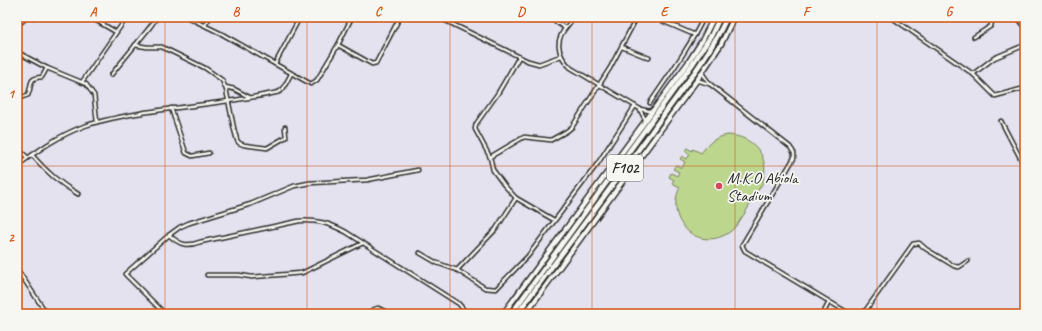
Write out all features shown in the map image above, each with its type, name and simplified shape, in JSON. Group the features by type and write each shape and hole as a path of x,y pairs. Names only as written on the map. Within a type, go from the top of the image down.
{"highway":[{"name":"F102","path":"511,314 692,65 711,36 720,17"},
{"name":"F102","path":"517,314 580,230 700,64 717,38 727,17"},
{"path":"570,222 575,226"},
{"path":"580,230 585,233"}],"main road":[{"path":"503,314 654,110 702,41 714,17"},
{"path":"526,314 702,73 721,44 734,17"}],"street":[{"path":"22,17 33,17"},
{"path":"90,17 116,32"},
{"path":"82,82 127,17"},
{"path":"111,75 157,17"},
{"path":"187,17 205,25 311,84 316,82 338,45 352,17"},
{"path":"205,25 210,17"},
{"path":"275,64 300,17"},
{"path":"338,45 372,64 376,63 400,17"},
{"path":"438,17 528,61 539,64 560,56"},
{"path":"447,21 449,17"},
{"path":"549,17 565,28"},
{"path":"573,17 565,28 560,39 560,56 564,62 571,68 640,109 649,111 654,110"},
{"path":"490,156 524,137 551,140 572,127 622,47 637,17"},
{"path":"653,17 695,36"},
{"path":"650,103 677,65 695,36 704,17"},
{"path":"891,17 974,74 995,96 1025,88"},
{"path":"974,37 991,26 992,21 997,17"},
{"path":"1017,17 1025,27"},
{"path":"17,26 26,18"},
{"path":"135,45 162,47 205,68 222,80 229,100 234,129 239,143 267,148 286,137 285,127"},
{"path":"974,74 994,58 1025,45"},
{"path":"622,47 649,58"},
{"path":"17,52 47,68 82,82 90,89 94,95 97,122"},
{"path":"519,57 498,93 476,124 475,129 490,156 493,170 498,178 516,198 554,220"},
{"path":"17,99 28,95 34,77 42,77 47,68"},
{"path":"702,73 710,84 790,147 794,153 794,158 742,244 745,251 850,314"},
{"path":"17,166 27,157 68,133 97,122 171,108 279,92 283,89 291,74"},
{"path":"697,80 710,84"},
{"path":"225,88 234,89 250,97"},
{"path":"420,253 436,263 457,270 485,288 496,289 528,256 598,163 635,106"},
{"path":"171,108 186,154 192,156 209,153"},
{"path":"640,109 646,121"},
{"path":"1001,121 1025,167"},
{"path":"17,148 27,157"},
{"path":"32,155 60,184 78,194"},
{"path":"165,314 125,274 180,227 251,204 294,186 309,183 367,180 418,170"},
{"path":"457,270 496,228 516,198"},
{"path":"169,235 178,242 190,246 200,242 298,221 311,220 332,224 459,304 467,314"},
{"path":"206,274 252,277 302,273 364,243"},
{"path":"863,314 913,244 919,243 954,266 959,267 968,261"},
{"path":"17,269 47,314"},
{"path":"822,314 829,302"},
{"path":"371,314 372,310 378,308 390,314"}],"green space":[{"name":"M.K.O Abiola Stadium","path":"728,135 746,139 758,150 765,166 762,184 743,216 731,231 719,237 708,239 697,237 688,231 681,223 677,212 676,200 680,187 672,183 674,180 669,177 671,173 677,176 679,172 673,169 676,165 682,168 685,162 680,159 682,156 687,159 690,154 685,151 687,148 701,153 712,141"}],"place":[{"name":"M.K.O Abiola Stadium","path":"719,186"}]}
